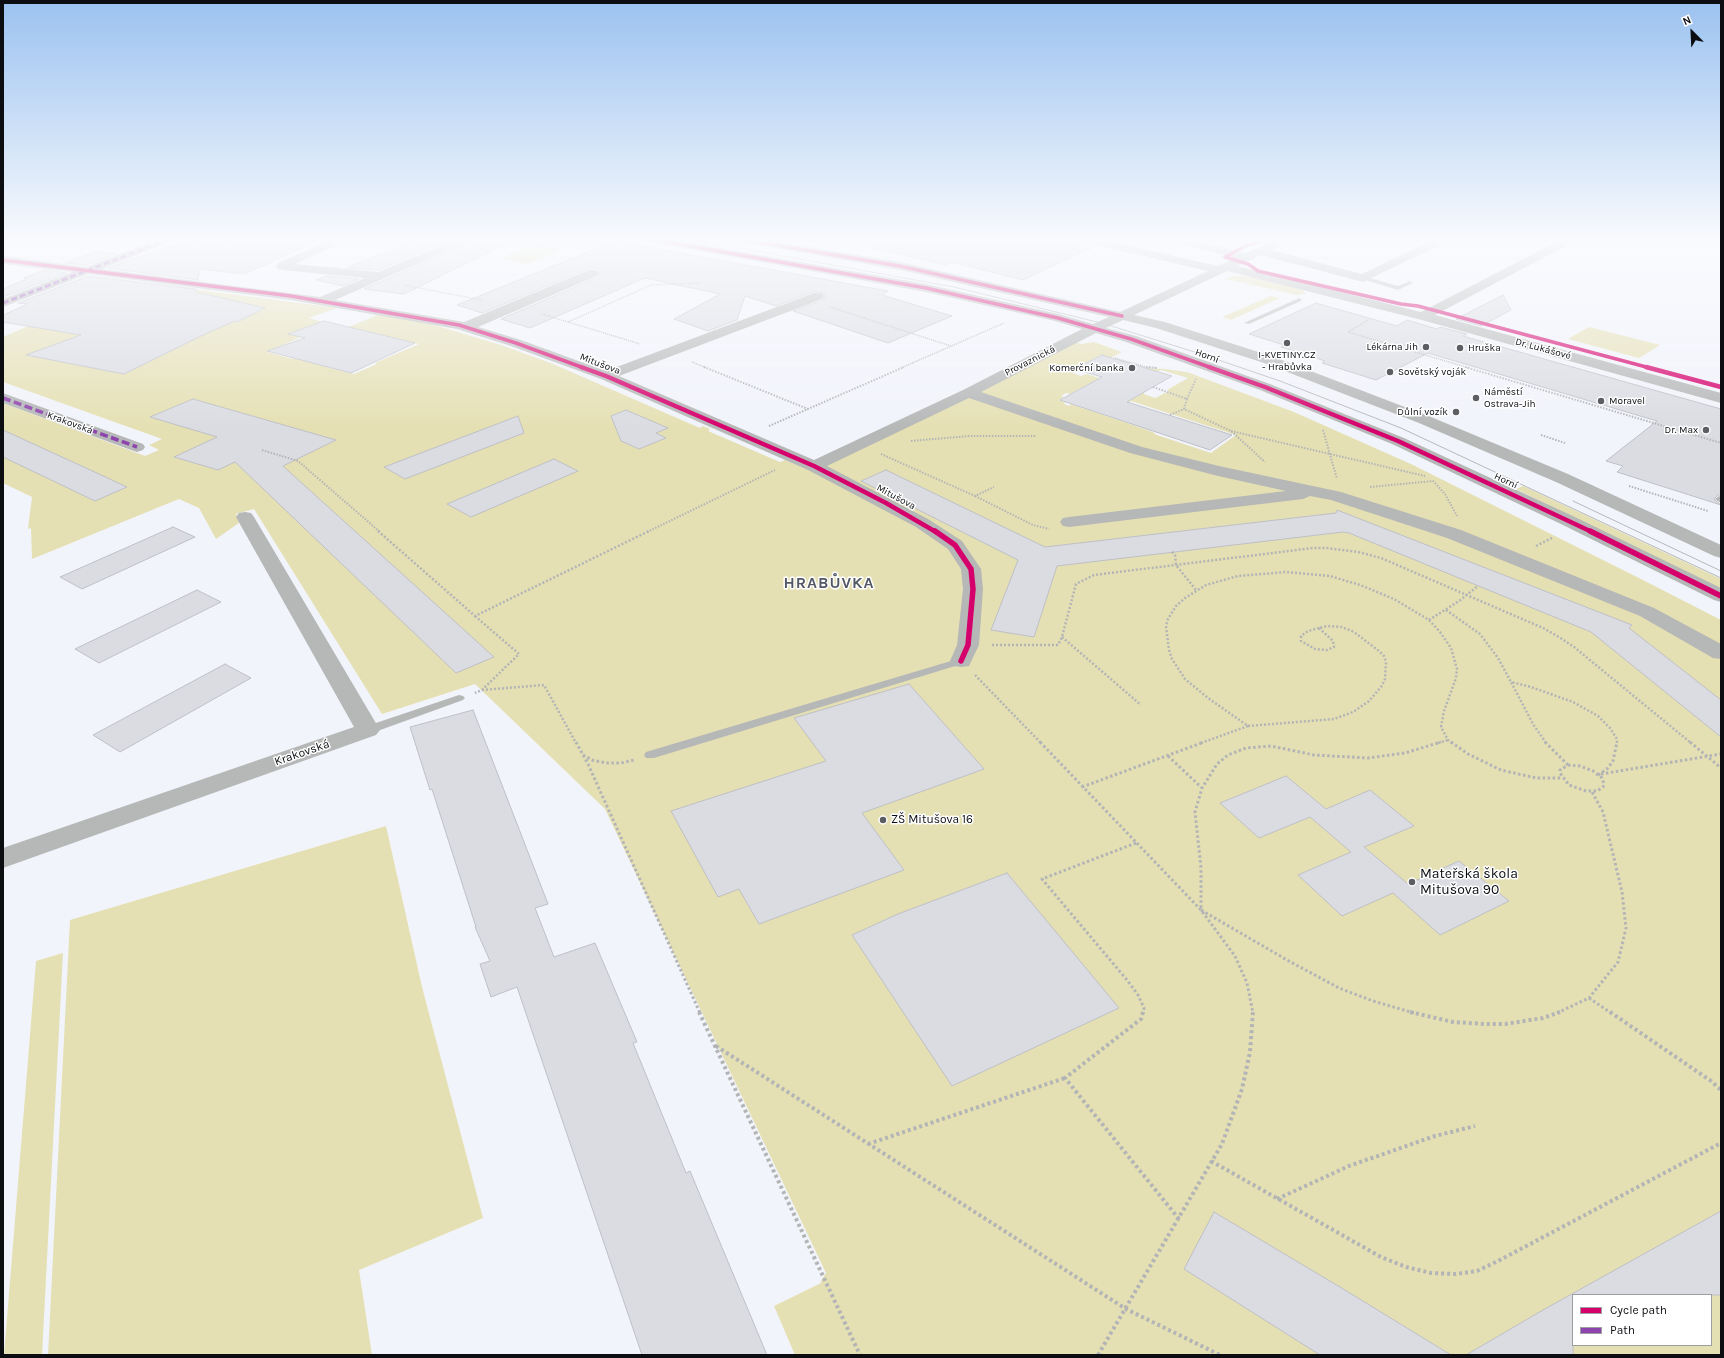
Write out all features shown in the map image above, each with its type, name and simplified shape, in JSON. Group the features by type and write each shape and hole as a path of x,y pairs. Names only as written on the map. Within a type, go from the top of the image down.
{"street":[{"name":"Mitušova","path":"330,302 464,327 516,343 606,376 814,466 886,503 922,523 955,545 971,569 973,589 964,653"},
{"path":"464,327 523,302"},
{"name":"Mitušova","path":"606,376 801,302"},
{"name":"Horní","path":"987,302 1095,328 1265,387 1398,441 1569,521 1721,596"},
{"name":"Horní","path":"1065,302 1166,327 1269,360 1425,420 1562,478 1721,552"},
{"name":"Provaznická","path":"814,466 968,393 1095,328 1151,302"},
{"name":"Dr. Lukášové","path":"1365,302 1423,316 1721,398"},
{"path":"1423,316 1449,302"},
{"path":"968,393 1136,450 1358,502 1454,534 1647,612 1721,653"},
{"name":"Krakovská","path":"3,398 138,447"},
{"path":"1240,475 1248,501"},
{"path":"1069,522 1317,492"},
{"path":"245,517 368,730"},
{"name":"Krakovská","path":"3,858 368,730"}],"lane":[{"path":"1247,323 1294,302"},
{"path":"650,755 964,653"},
{"path":"368,730 459,698"}],"path":[{"path":"567,322 611,302"},
{"path":"826,302 952,346"},
{"path":"1371,318 1348,332 1721,443"},
{"path":"766,427 1007,321"},
{"path":"668,353 808,409"},
{"path":"1119,356 1116,358 1146,367 1162,368"},
{"path":"1184,409 1196,379 1200,375"},
{"path":"1153,386 1187,399"},
{"path":"1170,415 1184,409 1231,431 1331,455 1430,476"},
{"path":"1323,428 1338,482"},
{"path":"1231,431 1292,486"},
{"path":"1541,435 1565,443"},
{"path":"905,441 970,436 1040,437"},
{"path":"262,450 298,461 519,654 482,690"},
{"path":"875,451 975,496 994,488"},
{"path":"475,616 797,459"},
{"path":"1624,485 1711,512"},
{"path":"964,653 1058,645 1062,637 1076,584 1084,578 1094,575 1313,548 1342,549 1381,558 1543,628 1559,637 1574,647 1721,768"},
{"path":"1172,552 1175,555 1176,565 1196,590"},
{"path":"1248,726 1196,689 1185,679 1172,659 1167,642 1166,626 1168,619 1176,606 1196,590 1217,581 1250,574 1286,572 1330,576 1369,587 1406,605 1429,620 1440,632 1451,648 1457,669 1456,678 1444,711 1441,727 1448,740 1468,754 1501,770 1536,778 1562,778"},
{"path":"1429,620 1446,610 1478,586"},
{"path":"1446,610 1480,634 1498,658 1533,724 1546,742 1568,765"},
{"path":"1082,787 1248,726 1316,722 1334,719 1353,712 1369,701 1382,687 1385,679 1386,662 1379,651 1349,629 1334,626 1319,628 1304,632 1300,637 1301,641 1315,649 1327,650 1334,647 1333,641 1319,628"},
{"path":"1062,637 1141,705"},
{"path":"964,653 1082,787 1201,910 1238,963 1247,983 1253,1009 1250,1052 1242,1089 1222,1144 1126,1310 1098,1355"},
{"path":"1511,682 1531,687 1574,702 1598,716 1610,728 1617,739 1616,750 1613,761 1608,768 1598,775"},
{"path":"459,698 482,690 544,685 582,755 714,1046 860,1355"},
{"path":"1201,910 1201,868 1195,812 1202,788 1222,760 1228,755 1246,748 1271,746 1322,756 1368,758 1405,753 1448,740"},
{"path":"1598,775 1721,754"},
{"path":"582,755 592,760 621,763 650,755"},
{"path":"1168,756 1202,788"},
{"path":"1568,765 1586,768 1598,775 1603,781 1603,787 1592,792 1574,788 1562,778 1560,773 1560,770 1568,765"},
{"path":"1201,910 1287,960 1339,988 1373,1001 1424,1016 1453,1022 1505,1024 1543,1018 1560,1012 1589,998 1618,962 1626,928 1622,892 1609,836 1602,812 1592,792"},
{"path":"868,1144 1065,1078 1141,1020 1144,1008 1138,995 1042,879 1136,843"},
{"path":"1589,998 1711,1081 1721,1090"},
{"path":"714,1046 1126,1310 1220,1355"},
{"path":"1065,1078 1179,1219"},
{"path":"1277,1199 1349,1166 1435,1136 1475,1126"},
{"path":"1211,1161 1381,1257 1406,1267 1431,1273 1456,1274 1477,1271 1498,1262 1721,1144"}],"shaded area":[{"path":"109,302 294,302 337,308 309,318 323,322 292,335 301,337 267,352 293,359 317,349 360,352 326,367 354,374 419,344 391,337 322,338 380,314 431,324 501,345 553,364 700,428 703,426 710,429 708,431 780,462 785,460 814,472 1075,342 1081,344 1094,342 1122,352 1110,358 1101,355 1070,371 1077,371 1073,373 1081,376 1086,374 1103,379 1102,394 1083,387 1070,394 1066,393 1061,396 1064,397 1059,400 1065,402 1064,404 1069,406 1071,404 1211,453 1236,435 1131,401 1129,402 1114,397 1144,391 1144,394 1155,398 1169,391 1167,390 1188,378 1161,370 1157,372 1145,368 1187,372 1294,412 1413,465 1721,620 1721,1355 795,1355 774,1306 821,1283 826,1273 605,809 475,684 382,714 254,509 236,514 239,523 216,539 199,508 179,499 32,559 31,528 28,529 32,497 3,483 3,403 145,456 159,450 149,445 162,439 3,382 3,337 54,315"},
{"path":"1256,302 1270,302 1231,320 1222,317"},
{"path":"1589,327 1660,345 1639,358 1568,339"},
{"path":"1523,486 1721,579 1721,591 1516,489"},
{"path":"386,826 422,987 483,1218 359,1270 372,1355 48,1355 70,920"},
{"path":"63,953 42,1355 4,1355 36,961"}],"building":[{"path":"241,302 265,308 237,322 235,321 203,335 124,374 26,355 81,335 3,322 3,315 28,304 18,303"},
{"path":"463,302 508,302 482,313 457,305"},
{"path":"539,302 589,302 530,328 501,319"},
{"path":"705,302 743,302 737,320 708,331 674,319"},
{"path":"765,302 786,302 776,306"},
{"path":"817,302 907,302 952,316 888,343 793,311"},
{"path":"1489,302 1507,302 1511,310 1481,326 1456,319"},
{"path":"1316,303 1397,326 1407,320 1437,329 1440,327 1467,334 1463,336 1721,409 1721,495 1718,495 1714,499 1721,505 1617,472 1623,466 1606,461 1657,421 1428,353 1376,380 1322,363 1325,361 1281,347 1284,345 1249,334"},
{"path":"324,321 415,343 351,373 267,351 305,338 288,334"},
{"path":"1102,355 1172,376 1127,402 1232,435 1210,450 1060,400 1102,377 1075,369"},
{"path":"193,399 336,440 283,466 494,657 456,673 235,462 218,470 174,457 217,437 150,417"},
{"path":"626,410 668,428 656,433 666,438 639,449 621,441 611,416"},
{"path":"518,416 524,433 405,479 384,467"},
{"path":"3,430 127,487 95,501 3,457"},
{"path":"554,459 578,471 471,517 447,504"},
{"path":"886,470 1045,547 1336,513 1337,510 1632,625 1629,628 1721,700 1721,737 1591,632 1349,533 1343,532 1057,566 1034,637 991,630 1018,560 861,481"},
{"path":"173,527 195,537 82,589 60,577"},
{"path":"197,590 221,602 99,663 75,649"},
{"path":"225,664 251,678 120,752 93,735"},
{"path":"909,684 984,769 862,813 904,870 759,924 739,889 718,897 671,811 826,761 794,718"},
{"path":"473,710 548,904 535,908 554,957 595,943 637,1042 633,1043 686,1173 690,1171 767,1355 642,1355 517,987 491,997 480,964 490,961 475,927 432,789 430,790 410,727"},
{"path":"1286,776 1326,809 1370,790 1414,826 1364,847 1408,884 1459,861 1509,901 1440,935 1393,893 1342,916 1298,875 1351,852 1310,817 1259,838 1220,803"},
{"path":"1007,873 1119,1008 952,1086 852,935 898,914"},
{"path":"1721,1211 1721,1295 1572,1294 1573,1355 1466,1355 1543,1310"},
{"path":"1214,1212 1451,1355 1320,1355 1184,1269"}],"tram line":[{"path":"1017,302 1105,324 1201,354 1280,381 1401,428 1721,578"},
{"path":"1573,501 1721,571"}],"marked path":[{"path":"3,398 137,447"}],"cycle path":[{"path":"328,302 459,325 516,343 606,376 814,466 922,523 955,545 971,569 973,589 968,645 961,661"},
{"path":"989,302 1058,318 1131,339 1265,387 1398,441 1569,521 1721,596"},
{"path":"1061,302 1122,316"},
{"path":"1394,302 1418,306 1721,387"}],"place":[{"name":"I-KVETINY.CZ - Hrabůvka","path":"1287,343"},
{"name":"Lékárna Jih","path":"1426,347"},
{"name":"Hruška","path":"1460,348"},
{"name":"Komerční banka","path":"1132,368"},
{"name":"Sovětský voják","path":"1390,372"},
{"name":"Náměstí Ostrava-Jih","path":"1476,398"},
{"name":"Moravel","path":"1601,401"},
{"name":"Důlní vozík","path":"1456,412"},
{"name":"Dr. Max","path":"1706,430"},
{"name":"ZŠ Mitušova 16","path":"883,820"},
{"name":"Mateřská škola Mitušova 90","path":"1412,882"}],"district":[{"name":"HRABŮVKA","path":"829,583"}]}
